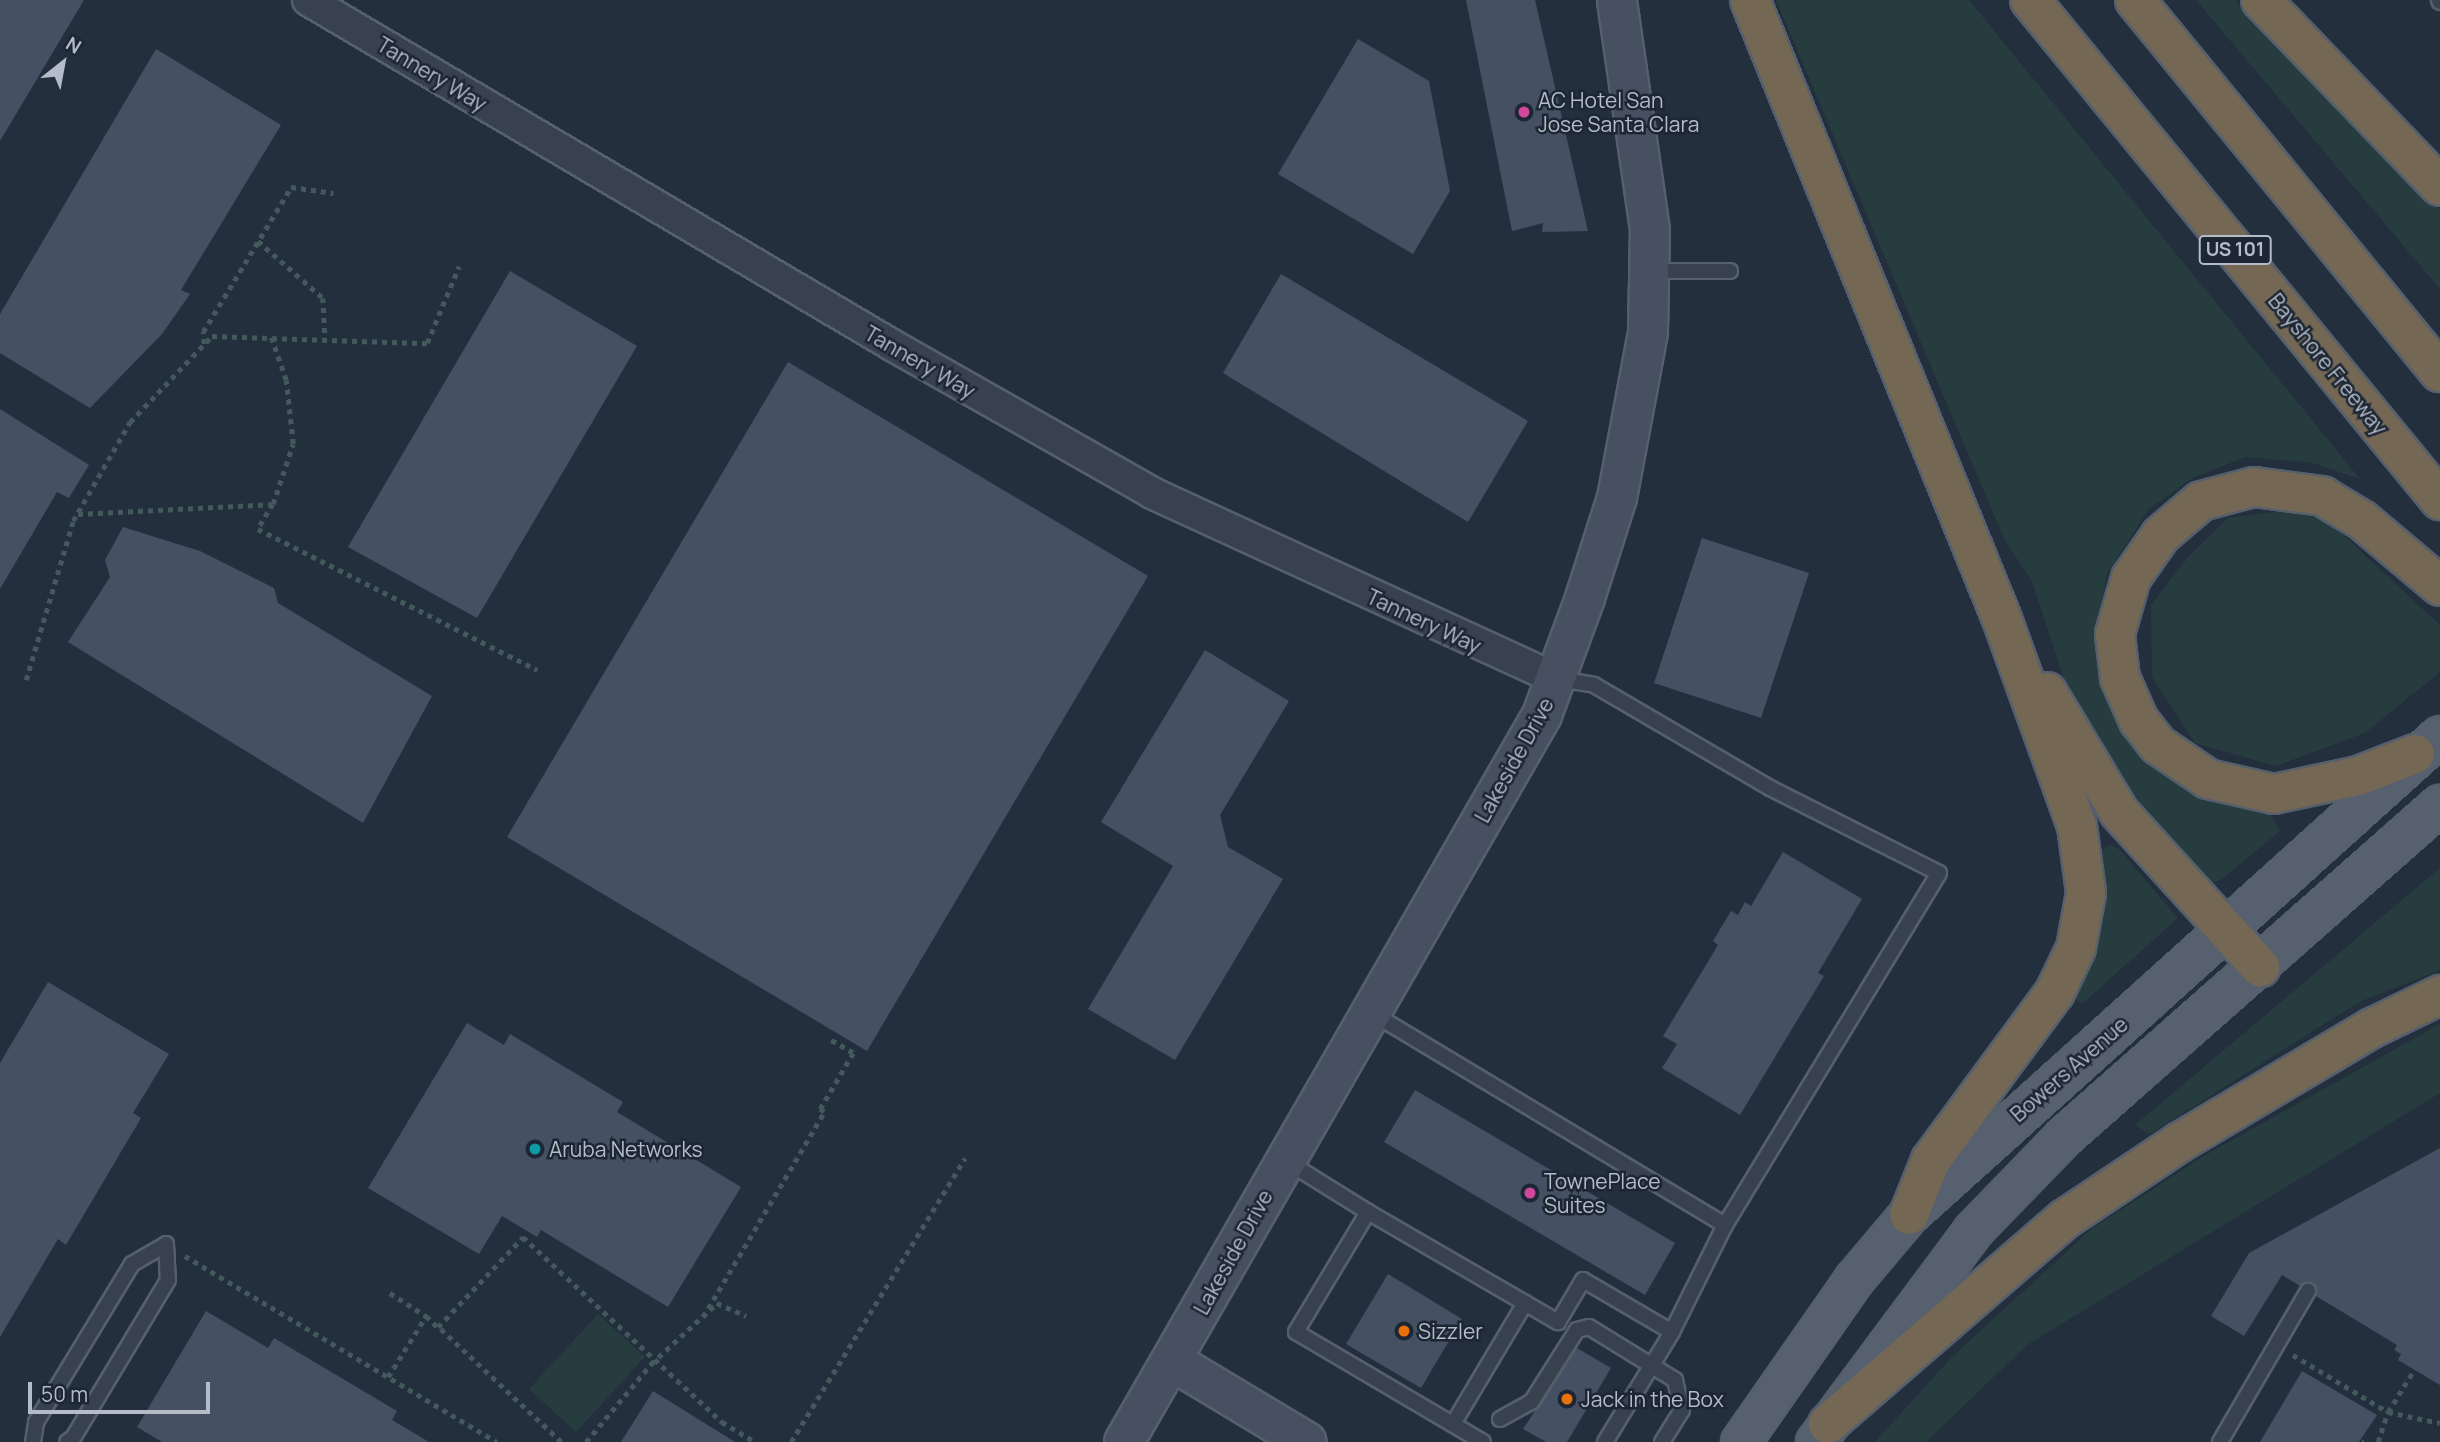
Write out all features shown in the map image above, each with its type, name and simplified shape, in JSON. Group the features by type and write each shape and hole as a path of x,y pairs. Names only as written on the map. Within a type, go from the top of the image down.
{"highway":[{"path":"1750,0 2002,619 2077,826 2086,893 2076,948 2055,992 1931,1160 1909,1215"},
{"name":"Bayshore Freeway","path":"2030,0 2440,500"},
{"path":"2135,0 2440,372"},
{"path":"2261,0 2440,186"},
{"path":"2381,300 2440,361"},
{"path":"2427,745 2358,776 2274,794 2208,779 2158,745 2139,721 2120,678 2115,634 2131,578 2161,535 2201,501 2254,486 2322,496 2362,520 2440,586"},
{"path":"2002,619 2119,811 2260,967"},
{"path":"1822,1433 2065,1219 2180,1142 2372,1028 2440,995"}],"main road":[{"name":"Bowers Avenue","path":"1741,1442 1854,1280 1909,1215 2027,1105 2226,932 2427,745"},
{"path":"1822,1433 1973,1231 2064,1137 2260,967 2440,805"}],"street":[{"name":"Tannery Way","path":"308,0 903,352 1152,494 1556,679"},
{"name":"Lakeside Drive","path":"1124,1442 1542,715 1556,679 1617,498 1648,332 1650,230 1639,133 1617,0"},
{"path":"1172,1361 1307,1442"}],"lane":[{"path":"1650,271 1730,271"},
{"path":"1556,679 1594,685 1770,788 1939,873 1725,1225 1672,1332 1605,1442"},
{"path":"1371,1013 1725,1225"},
{"path":"1285,1161 1558,1322 1583,1280 1672,1332"},
{"path":"1368,1212 1296,1332 1483,1442"},
{"path":"33,1442 36,1422 132,1264 166,1244 168,1280 74,1438 67,1442"},
{"path":"2220,1442 2308,1291"},
{"path":"1453,1424 1525,1303"},
{"path":"1500,1419 1532,1401 1577,1330 1589,1327 1675,1380 1682,1410 1662,1442"}],"path":[{"path":"204,344 203,332 292,187 334,193"},
{"path":"258,241 323,298 326,337"},
{"path":"26,680 77,514 130,422 212,336 270,334 427,343 458,266"},
{"path":"270,334 286,380 293,444 273,504 258,529 537,670"},
{"path":"77,514 273,504"},
{"path":"703,1317 824,1112 820,1109 853,1053 829,1039"},
{"path":"791,1442 965,1158"},
{"path":"438,1327 523,1237 722,1422 755,1442"},
{"path":"166,1244 497,1442"},
{"path":"390,1293 426,1316 561,1442"},
{"path":"586,1442 655,1361 717,1303 746,1317"},
{"path":"388,1377 426,1316"},
{"path":"2277,1345 2388,1412 2440,1423"},
{"path":"2378,1442 2388,1412 2414,1370"}],"green space":[{"path":"1776,0 1969,0 2360,479 2313,463 2246,457 2194,477 2149,509 2107,574 2095,645 2120,728 2176,782 2229,805 2270,812 2280,831 2222,879 2211,884 2197,875 2127,787 2066,686 2032,581 2005,541"},
{"path":"2196,0 2235,0 2440,210 2440,289"},
{"path":"2280,511 2326,519 2440,625 2440,672 2365,733 2276,766 2195,743 2152,677 2151,605 2189,556 2228,518"},
{"path":"2110,845 2118,848 2178,918 2082,1004 2066,992 2101,851"},
{"path":"2440,868 2440,970 2359,1002 2150,1134 2135,1125"},
{"path":"2440,1024 2440,1093 2027,1345 1926,1442 1875,1442 1951,1358 2090,1230 2204,1156"},
{"path":"598,1314 645,1357 576,1432 529,1389"}],"building":[{"path":"0,0 84,0 0,141"},
{"name":"AC Hotel San Jose Santa Clara","path":"1466,0 1535,0 1588,231 1542,232 1543,223 1512,231"},
{"path":"1358,39 1429,81 1450,191 1413,254 1278,174"},
{"path":"156,49 281,125 181,290 190,294 162,334 90,408 0,353 0,314"},
{"path":"510,271 637,346 477,618 348,547"},
{"path":"1281,274 1528,421 1468,522 1223,373"},
{"path":"788,362 1148,576 867,1051 507,837"},
{"path":"0,409 89,465 69,498 57,492 0,589"},
{"path":"123,527 200,551 274,588 278,603 432,696 363,823 68,642 110,577 105,560"},
{"path":"1702,538 1809,573 1761,718 1654,683"},
{"path":"1205,650 1289,701 1220,815 1228,847 1283,879 1175,1060 1088,1009 1173,866 1101,822"},
{"path":"1783,852 1862,899 1818,973 1824,976 1740,1115 1662,1068 1677,1044 1663,1036 1718,945 1713,941 1731,911 1738,915 1745,902 1751,906"},
{"path":"48,982 169,1054 133,1113 141,1118 66,1245 58,1239 0,1337 0,1063"},
{"name":"Aruba Networks","path":"467,1023 504,1045 510,1034 623,1102 617,1112 741,1187 668,1307 541,1230 537,1237 502,1216 479,1254 368,1188"},
{"name":"TownePlace Suites","path":"1415,1090 1675,1243 1645,1295 1384,1142"},
{"path":"2440,1148 2440,1385 2398,1360 2401,1354 2394,1350 2397,1345 2316,1296 2312,1282 2300,1286 2282,1275 2244,1336 2211,1316 2249,1253"},
{"name":"Sizzler","path":"1388,1274 1462,1319 1421,1388 1346,1344"},
{"path":"206,1311 268,1348 274,1338 397,1411 392,1420 429,1442 162,1442 137,1427"},
{"name":"Jack in the Box","path":"1577,1348 1611,1368 1567,1442 1546,1442 1523,1429"},
{"path":"2302,1371 2377,1415 2359,1442 2260,1442"},
{"path":"653,1391 735,1442 621,1442"}],"place":[{"name":"AC Hotel San Jose Santa Clara","path":"1524,112"},
{"name":"Aruba Networks","path":"535,1149"},
{"name":"TownePlace Suites","path":"1530,1193"},
{"name":"Sizzler","path":"1404,1331"},
{"name":"Jack in the Box","path":"1567,1399"}]}
